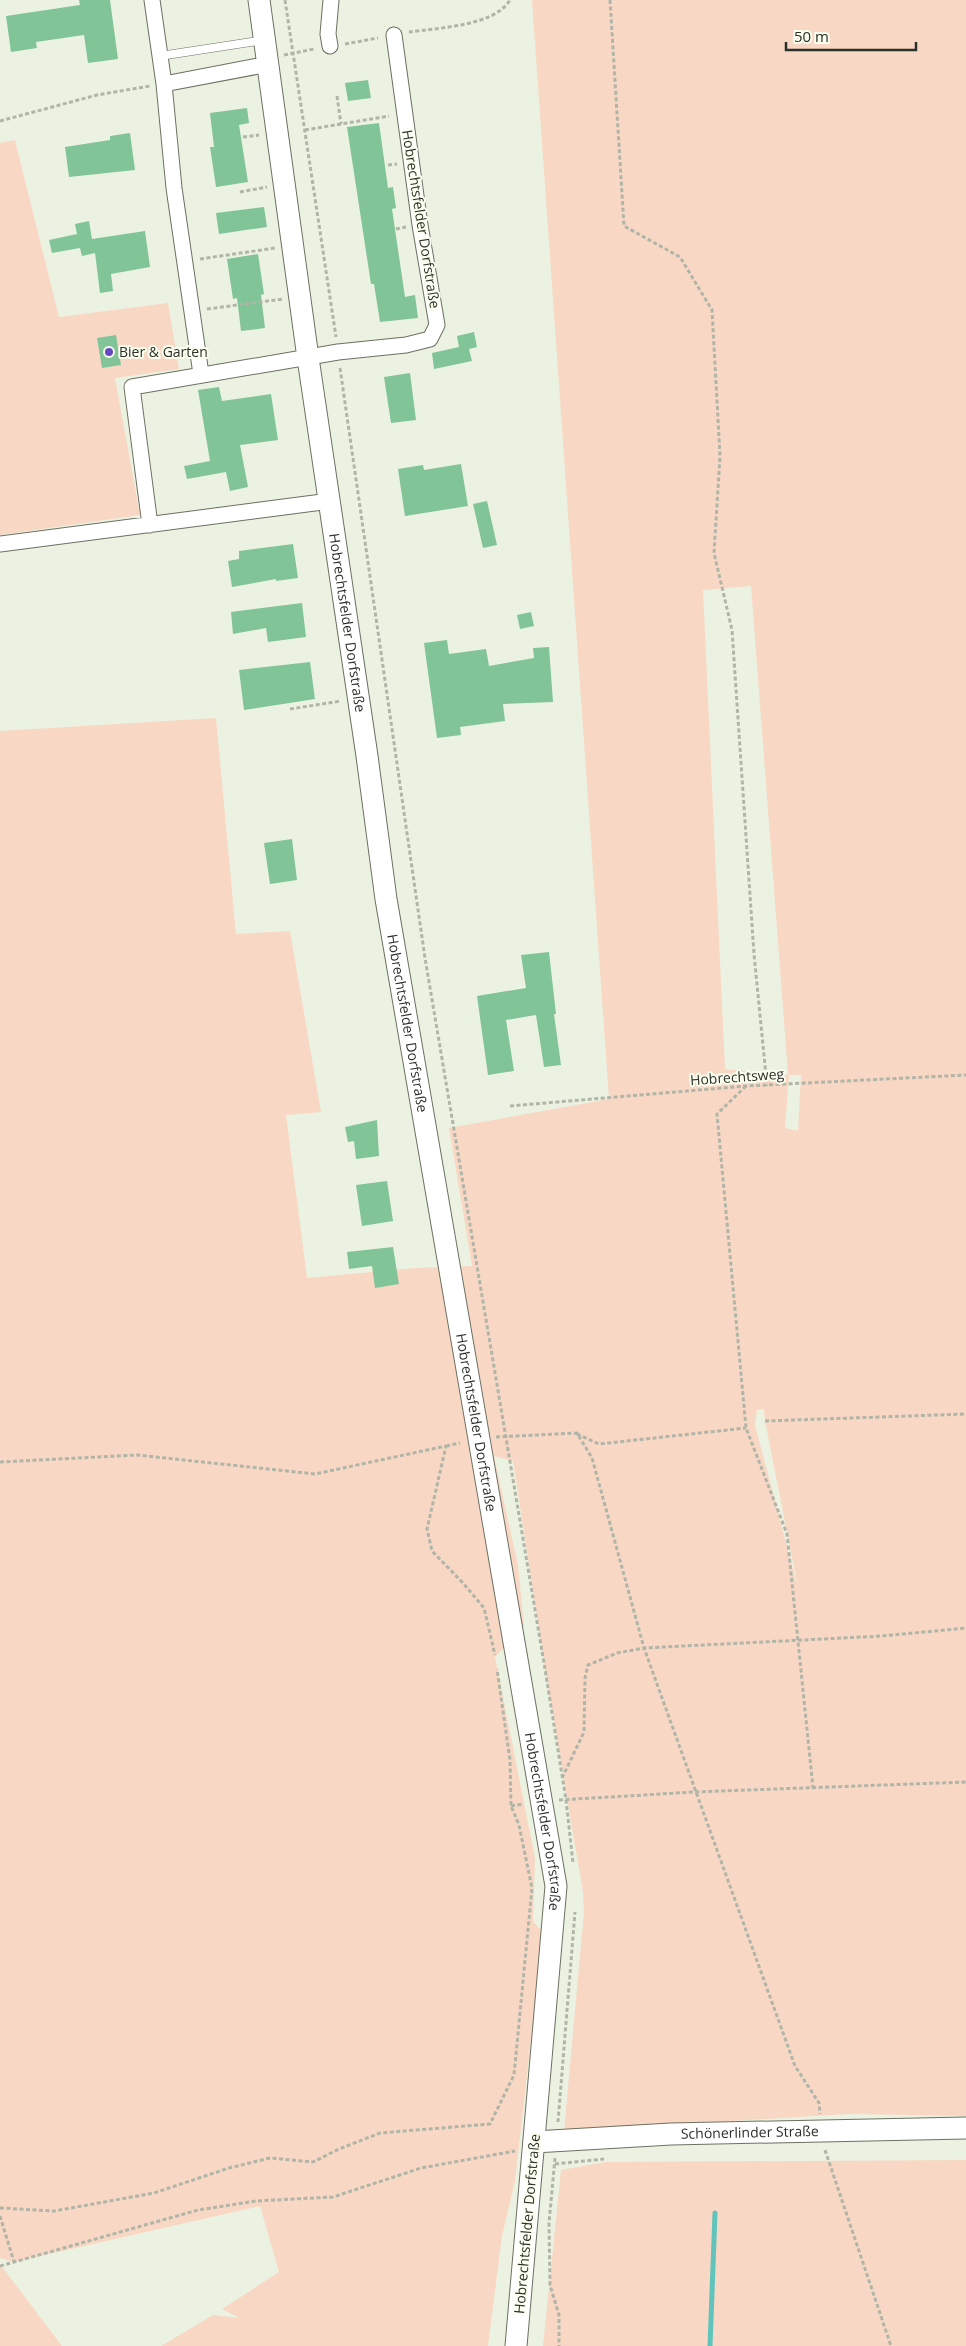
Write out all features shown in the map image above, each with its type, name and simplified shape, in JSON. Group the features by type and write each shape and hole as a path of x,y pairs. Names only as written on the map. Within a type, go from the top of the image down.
{"street":[{"path":"152,0 164,84 174,188 201,374"},
{"name":"Hobrechtsfelder Dorfstraße","path":"259,0 308,358 359,698 386,899 556,1886 516,2346"},
{"path":"330,46 328,34 331,0"},
{"name":"Hobrechtsfelder Dorfstraße","path":"150,526 132,387 338,352 406,345 430,339 437,325 420,225 394,35"},
{"path":"164,84 269,64"},
{"path":"0,544 150,526 330,501"},
{"name":"Schönerlinder Straße","path":"534,2142 671,2134 966,2128"}],"lane":[{"path":"160,56 265,40"}],"path":[{"path":"285,0 338,352 425,958 566,1800 694,1792 966,1782"},
{"path":"610,0 624,226 680,257 712,310 720,456 714,553 732,630 754,954 767,1086"},
{"path":"0,121 97,95 164,84"},
{"path":"337,96 341,124"},
{"path":"305,130 405,114"},
{"path":"240,192 284,184"},
{"path":"184,262 293,245"},
{"path":"192,311 300,297"},
{"path":"290,709 359,698"},
{"name":"Hobrechtsweg","path":"510,1106 746,1086 966,1075"},
{"path":"746,1086 717,1114 746,1428 787,1534 813,1788"},
{"path":"765,1421 966,1414"},
{"path":"0,1462 137,1455 315,1474 479,1438 577,1433 599,1444 746,1428"},
{"path":"577,1433 592,1458 644,1648 694,1792 795,2066 818,2103 825,2151 890,2346"},
{"path":"446,1446 427,1529 432,1550 484,1608 496,1657"},
{"path":"562,1778 584,1732 585,1678 588,1665 617,1653 644,1648 882,1636 966,1628"},
{"path":"0,2208 54,2211 154,2193 229,2168 270,2158 313,2162 339,2149 380,2133 490,2124 514,2076 532,1888 519,1825 511,1806 510,1760 497,1666"},
{"path":"0,2266 198,2210 256,2201 333,2197 421,2168 510,2153 534,2142"},
{"path":"555,2164 549,2223 550,2285 559,2315 559,2346"},
{"path":"0,2216 14,2262"}],"shaded area":[{"path":"532,0 611,0 613,5 612,0 966,0 966,2116 849,2114 564,2131 584,1912 583,1892 545,1669 513,1461 494,1456 518,1565 524,1626 495,1657 535,1858 533,1921 543,1933 515,2181 502,2236 488,2346 161,2346 213,2315 240,2318 222,2309 279,2272 260,2206 14,2262 0,2258 0,731 216,718 236,934 290,931 321,1112 286,1115 307,1278 415,1268 472,1266 449,1128 609,1099","holes":["751,586 788,1074 788,1075 725,1069 703,590","789,1075 801,1075 798,1131 785,1128","764,1409 798,1588 755,1425 757,1410"]},
{"path":"15,140 59,317 168,303 179,369 115,378 140,515 0,535 0,143"},
{"path":"966,2160 966,2346 543,2346 561,2170 605,2162"},
{"path":"0,2264 62,2346 0,2346"}],"building":[{"path":"79,0 110,0 118,59 88,63 84,35 36,42 37,48 11,52 6,16 80,5"},
{"path":"368,80 371,98 348,101 345,83"},
{"path":"247,108 249,123 239,125 248,182 216,187 210,147 214,147 210,113"},
{"path":"379,123 388,188 393,187 396,208 392,209 405,297 415,295 418,318 380,322 374,284 371,284 347,127"},
{"path":"130,133 135,170 69,177 65,147 110,140 110,136"},
{"path":"264,207 267,227 219,234 216,213"},
{"path":"89,221 92,239 145,231 150,267 111,274 113,291 100,293 95,253 82,256 80,248 52,253 49,240 77,234 75,224"},
{"path":"258,254 264,294 261,295 265,328 241,331 237,298 233,299 227,259"},
{"path":"474,332 477,347 469,349 472,361 434,369 432,353 459,347 457,336"},
{"name":"Bier & Garten","path":"116,335 121,365 102,368 97,338"},
{"path":"410,373 416,420 391,423 384,377"},
{"path":"219,387 222,401 271,394 278,440 240,445 248,487 230,491 226,472 187,479 184,466 210,461 198,390"},
{"path":"461,464 468,506 405,516 398,469 423,465 424,470"},
{"path":"487,501 497,545 483,548 473,504"},
{"path":"293,544 298,578 276,581 276,579 232,587 228,561 239,559 239,551"},
{"path":"302,603 306,637 268,642 266,628 233,634 231,612"},
{"path":"531,612 534,626 520,629 517,615"},
{"path":"447,640 449,654 486,649 489,666 534,658 533,648 549,647 553,702 503,704 505,721 460,727 461,735 437,738 424,643"},
{"path":"310,662 315,699 244,710 239,670"},
{"path":"292,839 297,880 270,884 264,843"},
{"path":"549,952 556,1014 554,1014 561,1065 544,1067 536,1015 506,1020 514,1071 488,1075 477,996 526,988 521,955"},
{"path":"377,1120 379,1156 356,1159 354,1141 348,1142 345,1127"},
{"path":"387,1181 393,1221 362,1226 356,1185"},
{"path":"393,1247 399,1284 375,1288 372,1266 349,1269 347,1252"}],"waterway":[{"path":"710,2346 715,2213"}],"place":[{"name":"Bier & Garten","path":"109,352"}]}
